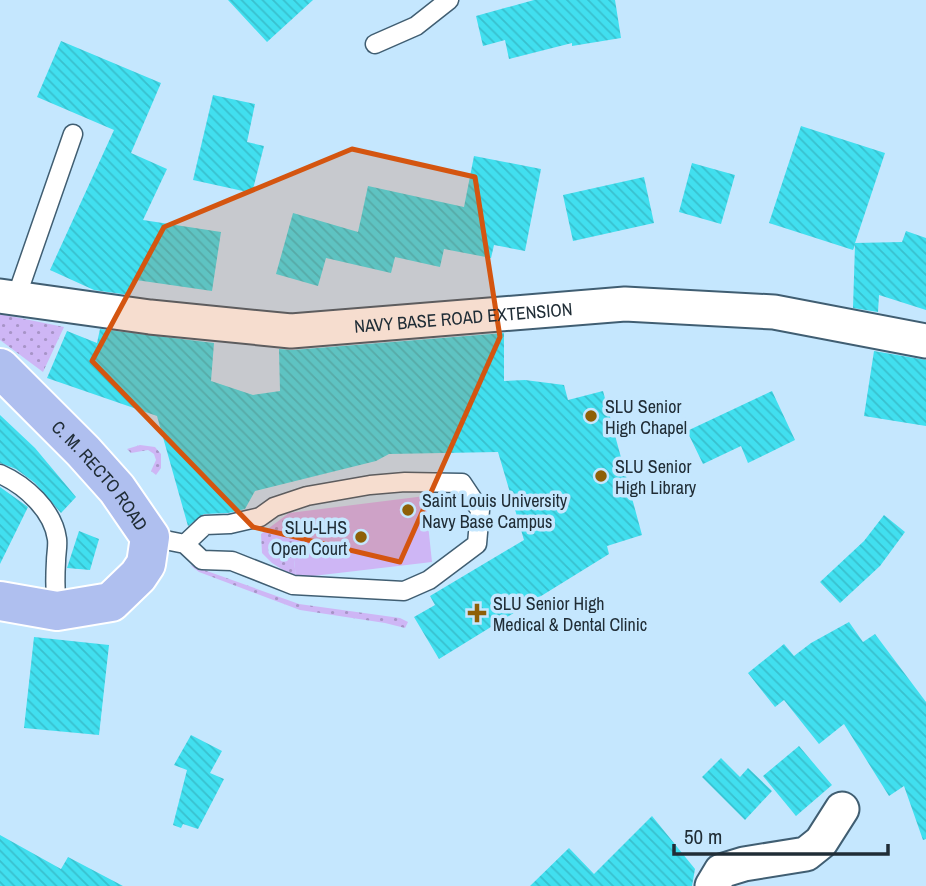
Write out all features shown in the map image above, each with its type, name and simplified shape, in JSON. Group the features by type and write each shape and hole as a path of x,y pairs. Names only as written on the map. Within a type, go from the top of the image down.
{"main road":[{"name":"C. M. RECTO ROAD","path":"0,368 168,541 111,602 57,611 0,601"}],"street":[{"name":"NAVY BASE ROAD EXTENSION","path":"8,297 150,317 290,331 625,304 774,312 926,341"},
{"path":"712,886 721,871 744,864 806,854 821,842 842,808"}],"lane":[{"path":"374,44 416,26 449,0"},
{"path":"8,297 73,134"},
{"path":"0,474 10,478 30,495 48,515 57,539 57,611"},
{"path":"389,482 462,482 480,510 477,544 429,580 404,591 293,585 232,561 202,560 168,541 205,525 230,524 260,517 274,507 307,496 389,482"}],"highlighted area":[{"path":"352,149 475,177 500,337 400,562 253,527 92,361 164,227"}],"shaded area":[{"path":"0,314 64,327 43,372 0,340"},
{"path":"140,445 155,447 161,454 161,468 156,475 151,471 156,460 154,454 148,450 131,453 127,449"},
{"name":"SLU-LHS Open Court","path":"425,496 432,562 296,578 289,513"},
{"path":"289,513 296,578 272,563 262,553 261,534"},
{"path":"190,565 299,604 400,618 408,622 405,628 300,610 199,572"}],"building":[{"path":"228,0 313,0 267,42"},
{"path":"534,0 615,0 621,38 572,46 572,43 509,59 505,40 483,46 476,16"},
{"path":"61,41 161,83 131,153 167,169 143,220 221,232 212,291 136,280 129,295 94,290 50,270 114,130 37,97"},
{"path":"213,95 255,104 247,142 264,146 252,193 193,180"},
{"path":"801,126 885,153 855,243 902,242 906,231 926,238 926,310 879,295 878,312 853,308 855,245 853,250 769,223"},
{"path":"474,156 541,169 525,251 494,245 491,258 444,249 440,267 395,257 391,273 326,258 318,286 276,274 293,213 358,232 368,186 464,207"},
{"path":"692,163 735,175 721,224 679,212"},
{"path":"644,177 654,223 573,241 563,195"},
{"path":"100,329 214,343 211,381 253,395 280,391 279,349 504,333 504,381 525,380 564,385 568,400 603,391 642,535 607,546 609,554 439,659 414,617 435,605 430,596 524,540 498,452 389,454 376,461 255,491 245,509 204,514 188,526 157,416 47,378 67,331 97,343"},
{"path":"874,351 926,360 926,426 864,416"},
{"path":"772,391 795,440 748,463 741,446 703,464 687,431"},
{"path":"0,415 35,448 76,497 61,513 35,483 16,469 0,463"},
{"path":"0,487 28,507 0,564"},
{"path":"884,515 905,532 880,566 840,603 820,582 864,541"},
{"path":"79,531 99,539 90,570 67,568"},
{"path":"849,622 863,642 875,634 926,702 926,839 923,840 904,786 889,796 844,724 819,744 784,700 775,707 748,673 784,644 794,656 811,643"},
{"path":"34,637 109,645 99,735 24,728"},
{"path":"191,735 222,751 210,773 224,779 198,829 183,824 181,828 173,825 187,770 174,765"},
{"path":"799,746 832,785 796,816 763,776"},
{"path":"721,758 740,777 748,768 772,791 745,820 702,777"},
{"path":"652,816 695,869 692,886 530,886 569,848 594,874"},
{"path":"0,835 61,869 68,857 123,886 0,886"}],"place":[{"name":"SLU Senior High Chapel","path":"591,416"},
{"name":"SLU Senior High Library","path":"601,476"},
{"name":"Saint Louis University Navy Base Campus","path":"408,510"},
{"name":"SLU-LHS Open Court","path":"361,537"},
{"name":"SLU Senior High Medical & Dental Clinic","path":"477,613"}]}
